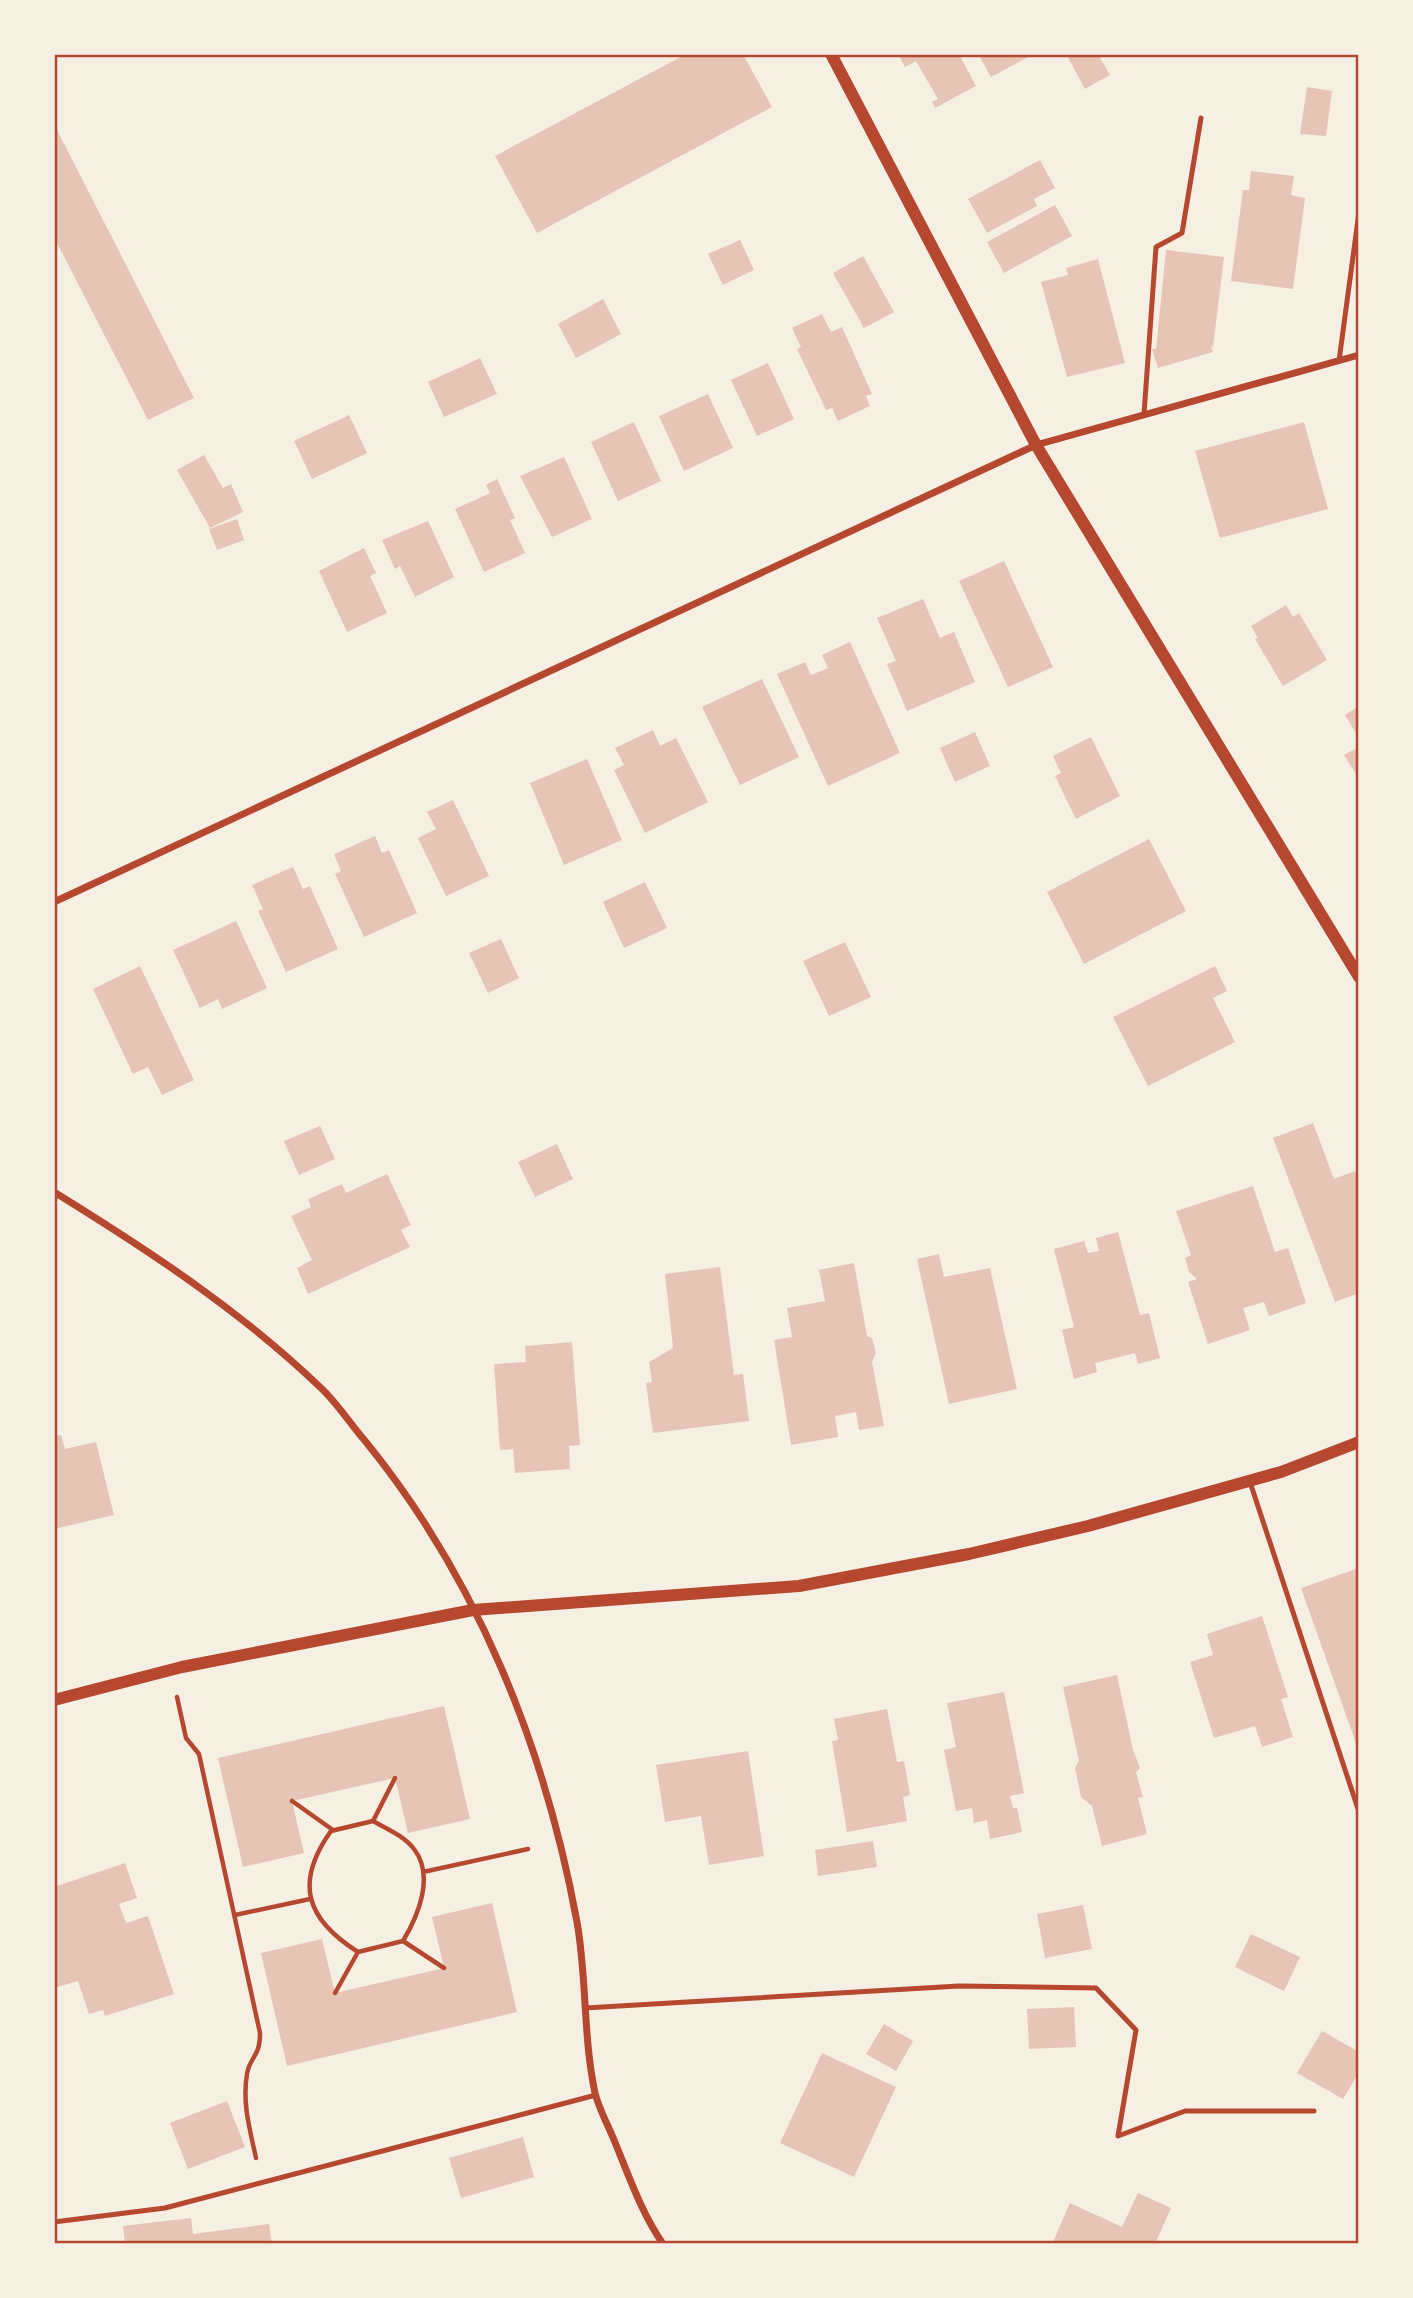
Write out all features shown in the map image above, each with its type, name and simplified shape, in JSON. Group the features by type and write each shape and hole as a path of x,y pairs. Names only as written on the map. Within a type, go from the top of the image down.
{"street":[{"path":"831,54 1036,445 1359,978"},
{"path":"54,902 1036,445 1359,355"},
{"path":"54,1192 164,1261 264,1338 324,1391 400,1485 460,1582 495,1647 545,1787 578,1924 596,2095 647,2222 663,2244"},
{"path":"54,1700 182,1667 473,1610 799,1586 990,1549 1250,1480 1359,1442"}],"lane":[{"path":"1144,414 1156,247 1182,233 1201,118"},
{"path":"1339,360 1359,212"},
{"path":"1250,1480 1359,1812"},
{"path":"585,2008 959,1986 1096,1988 1136,2031 1118,2136 1185,2111 1314,2110"},
{"path":"54,2222 166,2207 596,2095"}],"path":[{"path":"177,1698 186,1738 200,1754 260,2033 260,2049 247,2070 244,2099 261,2183"},
{"path":"373,1821 395,1777"},
{"path":"292,1801 334,1831"},
{"path":"335,1993 358,1952 403,1941 413,1926 422,1900 423,1872 415,1850 397,1835 373,1821 331,1831 316,1852 308,1877 310,1899 320,1920 337,1938 358,1952"},
{"path":"423,1872 527,1849"},
{"path":"234,1915 310,1899"},
{"path":"403,1941 444,1968"}],"building":[{"path":"686,54 743,54 772,107 537,233 495,156"},
{"path":"898,54 959,54 976,86 935,108 932,102 938,99 916,61 905,67"},
{"path":"978,54 1029,54 1030,56 991,77"},
{"path":"1066,54 1098,54 1110,75 1085,89"},
{"path":"1307,87 1332,91 1326,136 1300,134"},
{"path":"54,124 194,398 148,420 54,237"},
{"path":"1040,160 1055,188 1034,199 1037,206 987,233 968,199"},
{"path":"1251,171 1294,176 1291,195 1305,198 1293,289 1231,281 1243,190 1249,190"},
{"path":"1055,205 1072,236 1004,273 987,242"},
{"path":"740,240 754,270 723,285 708,254"},
{"path":"1166,250 1224,257 1213,347 1211,346 1213,352 1158,368 1152,349 1156,349"},
{"path":"863,256 894,312 864,328 833,273"},
{"path":"1098,259 1125,363 1067,377 1041,282 1068,275 1066,268"},
{"path":"603,299 621,334 576,358 558,324"},
{"path":"822,314 831,332 842,327 872,394 866,396 870,406 838,421 832,408 826,410 797,349 801,347 792,328"},
{"path":"480,358 497,394 444,417 428,382"},
{"path":"768,363 794,419 757,436 731,380"},
{"path":"708,394 733,448 684,471 659,416"},
{"path":"349,415 367,453 312,479 294,441"},
{"path":"634,422 661,481 618,501 591,442"},
{"path":"1304,422 1328,509 1220,538 1195,451"},
{"path":"204,455 223,488 231,484 243,512 210,528 177,470"},
{"path":"564,457 592,519 552,537 520,476"},
{"path":"497,479 515,518 510,520 525,553 484,572 455,509 490,493 486,485"},
{"path":"237,519 244,540 217,550 209,529"},
{"path":"428,521 454,577 415,597 400,566 395,569 382,540"},
{"path":"364,548 376,573 370,576 387,613 347,632 319,571"},
{"path":"1004,561 1053,667 1008,687 959,581"},
{"path":"923,599 940,638 954,632 975,682 907,711 887,664 896,661 877,618"},
{"path":"1286,605 1293,617 1299,613 1327,660 1283,686 1255,639 1258,638 1251,626"},
{"path":"850,642 900,753 828,786 777,674 805,662 811,675 828,668 822,655"},
{"path":"762,679 799,757 740,785 702,707"},
{"path":"1359,706 1359,738 1345,715"},
{"path":"653,730 660,746 676,738 708,802 645,833 614,770 624,765 615,748"},
{"path":"975,732 990,766 955,782 940,748"},
{"path":"1091,737 1120,796 1076,819 1055,776 1061,773 1053,756"},
{"path":"1359,747 1359,779 1344,755"},
{"path":"587,759 622,840 564,865 530,783"},
{"path":"453,800 489,876 446,896 418,838 436,829 427,812"},
{"path":"375,836 382,853 389,850 417,913 364,937 335,874 341,871 334,854"},
{"path":"1149,839 1186,911 1084,964 1047,892"},
{"path":"293,867 303,889 310,886 338,949 286,972 258,911 263,909 252,885"},
{"path":"645,882 667,928 624,948 603,902"},
{"path":"236,921 267,988 222,1009 218,999 200,1008 173,950"},
{"path":"501,939 519,978 488,993 469,953"},
{"path":"845,942 871,997 829,1016 803,961"},
{"path":"140,966 194,1080 162,1095 148,1067 133,1074 93,989"},
{"path":"1215,966 1227,991 1213,998 1235,1042 1148,1086 1113,1017"},
{"path":"1313,1123 1334,1179 1355,1171 1359,1182 1359,1293 1335,1302 1273,1138"},
{"path":"320,1126 335,1159 299,1175 284,1141"},
{"path":"557,1144 573,1179 535,1197 518,1162"},
{"path":"387,1174 411,1225 401,1230 410,1247 308,1294 297,1268 312,1260 291,1216 311,1207 308,1199 342,1184 346,1193"},
{"path":"1253,1186 1275,1252 1288,1248 1306,1303 1269,1316 1264,1302 1243,1308 1250,1330 1208,1344 1188,1282 1197,1279 1189,1272 1185,1258 1191,1255 1176,1211"},
{"path":"1118,1232 1140,1315 1149,1313 1160,1358 1138,1364 1135,1353 1095,1363 1097,1372 1074,1379 1062,1330 1074,1327 1054,1249 1084,1241 1088,1253 1099,1251 1096,1238"},
{"path":"939,1254 944,1277 990,1268 1017,1389 949,1404 917,1259"},
{"path":"854,1263 867,1336 872,1338 876,1353 872,1362 884,1426 859,1430 856,1412 835,1416 838,1437 791,1445 774,1340 792,1337 787,1308 825,1301 819,1270"},
{"path":"720,1267 734,1375 743,1374 749,1421 653,1433 646,1383 652,1382 649,1362 673,1348 665,1274"},
{"path":"572,1342 580,1445 569,1446 570,1469 515,1473 513,1449 500,1450 494,1364 526,1362 525,1346"},
{"path":"61,1435 65,1449 96,1442 114,1515 54,1529 54,1436"},
{"path":"1359,1568 1359,1749 1358,1749 1301,1588"},
{"path":"1262,1616 1288,1697 1281,1699 1293,1737 1262,1747 1255,1726 1214,1738 1190,1662 1213,1655 1207,1634"},
{"path":"1117,1675 1133,1750 1140,1768 1136,1772 1143,1797 1138,1798 1147,1834 1102,1846 1092,1806 1081,1797 1075,1768 1079,1761 1063,1687"},
{"path":"1004,1692 1024,1793 1010,1796 1013,1808 1017,1808 1022,1832 990,1839 987,1820 974,1823 972,1808 956,1811 944,1750 956,1747 947,1703"},
{"path":"444,1706 470,1819 408,1833 395,1778 292,1801 304,1853 243,1867 218,1758"},
{"path":"887,1709 897,1762 904,1761 910,1795 903,1797 907,1821 847,1832 832,1741 838,1740 834,1719"},
{"path":"748,1751 764,1856 709,1865 701,1816 665,1822 656,1765"},
{"path":"873,1841 877,1867 818,1876 815,1850"},
{"path":"125,1863 137,1898 119,1904 126,1923 148,1916 174,1994 105,2016 103,2010 89,2014 78,1981 54,1988 54,1887"},
{"path":"492,1903 517,2012 287,2066 261,1953 322,1939 335,1993 444,1968 432,1917"},
{"path":"1083,1905 1092,1949 1045,1958 1037,1914"},
{"path":"1251,1934 1300,1957 1284,1991 1235,1967"},
{"path":"1074,2007 1076,2047 1029,2049 1027,2009"},
{"path":"884,2024 913,2041 896,2071 866,2054"},
{"path":"1322,2031 1359,2052 1359,2072 1343,2099 1297,2073"},
{"path":"822,2053 896,2087 854,2177 780,2143"},
{"path":"227,2101 245,2147 188,2169 170,2123"},
{"path":"523,2137 534,2177 461,2198 449,2158"},
{"path":"1138,2193 1171,2208 1155,2244 1052,2244 1070,2203 1122,2227"},
{"path":"191,2218 193,2234 269,2224 272,2244 125,2244 123,2226"}]}
